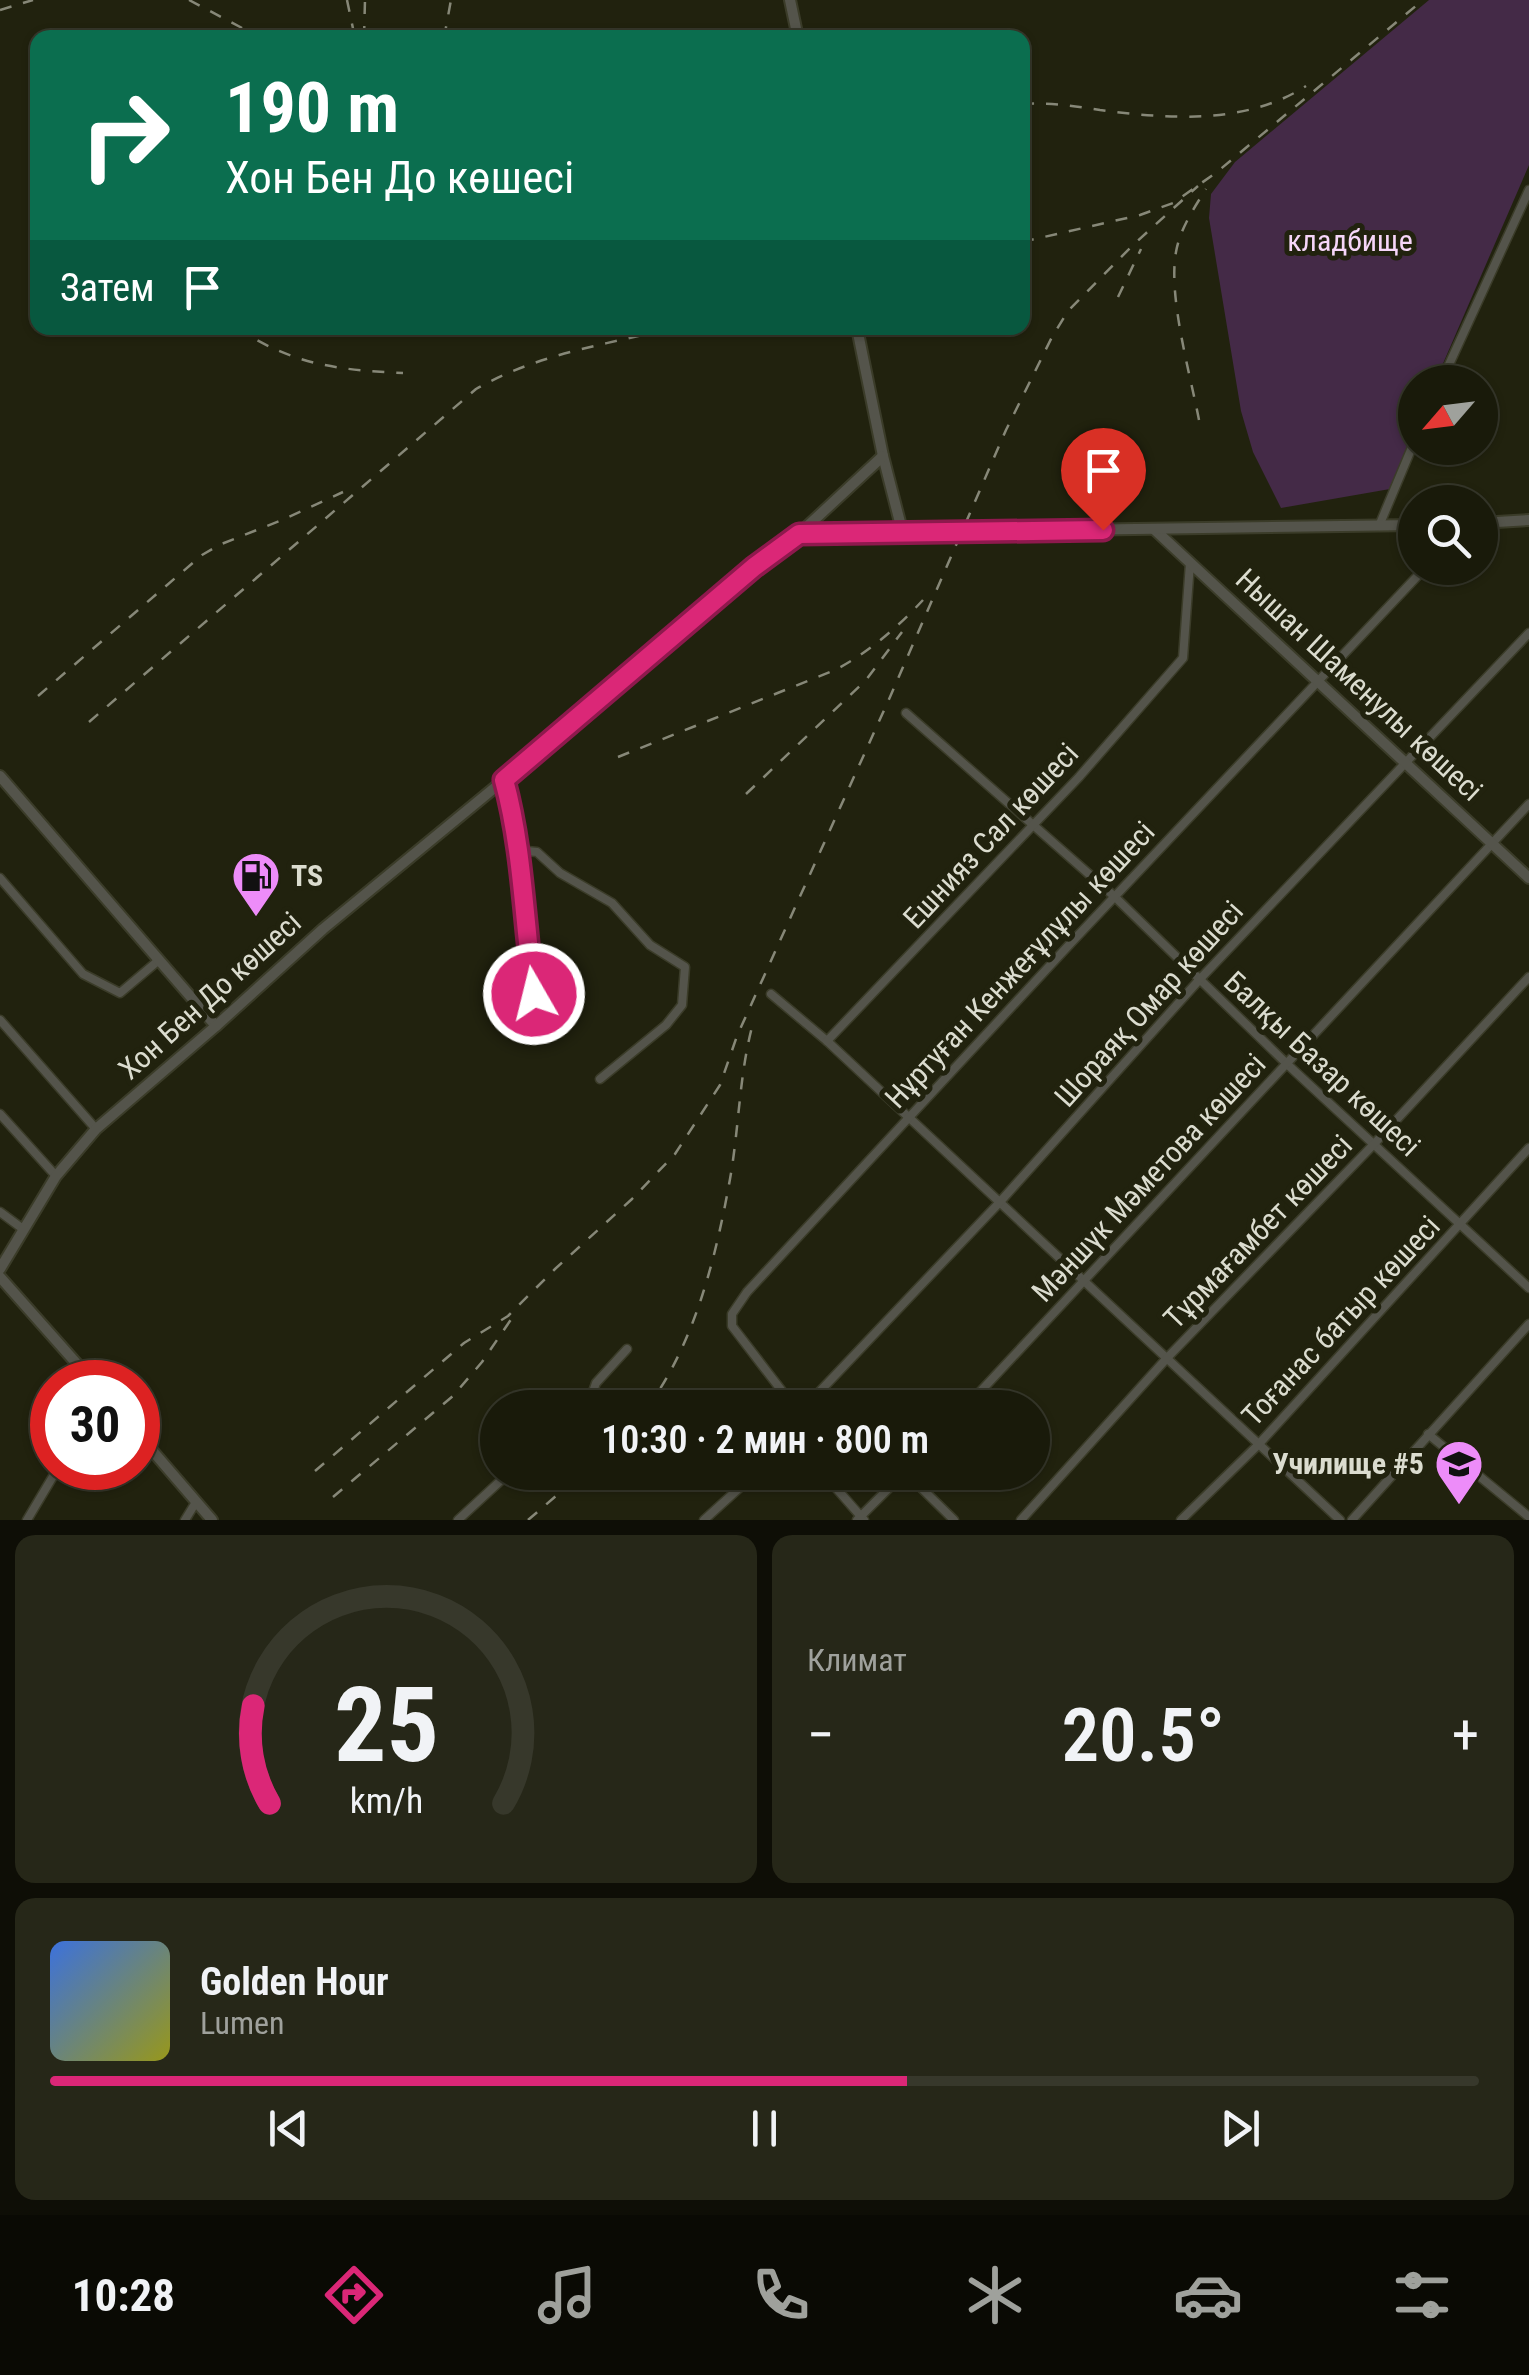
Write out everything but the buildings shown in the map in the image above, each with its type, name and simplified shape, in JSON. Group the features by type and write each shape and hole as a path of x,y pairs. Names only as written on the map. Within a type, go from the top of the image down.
{"street":[{"path":"790,0 796,30"},
{"path":"1449,365 1529,190"},
{"path":"857,335 882,456 904,534"},
{"name":"Хон Бен До көшесі","path":"0,1269 56,1176 96,1130 323,929 739,579 799,534 882,456"},
{"path":"1379,526 1405,465"},
{"path":"1498,522 1529,520"},
{"path":"799,534 1398,525"},
{"name":"Нышан Шаменулы көшесі","path":"1154,530 1529,878"},
{"name":"Ешнияз Сал көшесі","path":"827,1041 1079,777 1183,658 1190,563"},
{"name":"Нұртуған Кенжеғұлұлы көшесі","path":"781,1390 732,1326 732,1314 747,1292 1410,585"},
{"name":"Шораяқ Омар көшесі","path":"821,1390 999,1203 1200,979 1529,633"},
{"name":"Балқы Базар көшесі","path":"906,713 1115,897 1287,1064 1529,1288"},
{"path":"0,776 216,1026"},
{"path":"504,780 518,850 531,978 541,1020"},
{"name":"Мәншүк Мәметова көшесі","path":"983,1390 1529,804"},
{"path":"518,850 537,852 560,873 612,903 650,944 685,967 682,1004 666,1025 600,1078"},
{"path":"0,878 82,974 120,992 159,960"},
{"name":"Тұрмағамбет көшесі","path":"1021,1520 1168,1358 1529,977"},
{"path":"771,994 827,1041 1340,1520"},
{"path":"0,1020 96,1130"},
{"path":"0,1114 56,1176"},
{"name":"Тоғанас батыр көшесі","path":"1181,1520 1258,1445 1529,1148"},
{"path":"0,1212 23,1229"},
{"path":"0,1278 73,1360"},
{"path":"1352,1520 1529,1324"},
{"path":"594,1390 627,1349"},
{"path":"1428,1434 1528,1515"},
{"path":"160,1460 212,1520"},
{"path":"27,1520 45,1490"},
{"path":"458,1520 490,1490"},
{"path":"704,1520 736,1490"},
{"path":"837,1490 860,1519 888,1490"},
{"path":"923,1490 954,1520"},
{"path":"185,1520 196,1502"}],"green space":[{"name":"кладбище","path":"1429,0 1529,0 1529,165 1442,365 1398,365 1400,465 1390,489 1281,508 1253,452 1241,411 1209,218 1211,194 1235,162"}],"railway":[{"path":"0,10 33,0"},
{"path":"189,0 246,30"},
{"path":"347,0 353,30"},
{"path":"364,30 365,0"},
{"path":"445,30 451,0"},
{"path":"1030,240 1140,215 1173,203 1217,172 1423,0"},
{"path":"1030,104 1152,116 1206,116 1258,107 1306,86"},
{"path":"315,1471 464,1343 508,1316 675,1154 720,1085 737,1036 1006,430 1052,337 1068,311 1198,186"},
{"path":"1199,420 1181,335 1174,270 1181,235 1206,189"},
{"path":"1118,297 1141,249"},
{"path":"249,335 277,350 317,363 403,373"},
{"path":"89,722 476,389 523,367 643,335"},
{"path":"38,696 202,555 343,492"},
{"path":"618,757 835,670 882,639 923,600"},
{"path":"746,794 866,680 902,632"},
{"path":"659,1390 691,1328 718,1239 752,1027"},
{"path":"333,1497 453,1396 512,1318"},
{"path":"528,1520 563,1490"}],"place":[{"name":"TS","path":"256,918"},
{"name":"Училище #5","path":"1459,1506"}],"route":[{"path":"534,994 518,850 504,780 754,567 799,534 1103,530"}]}
